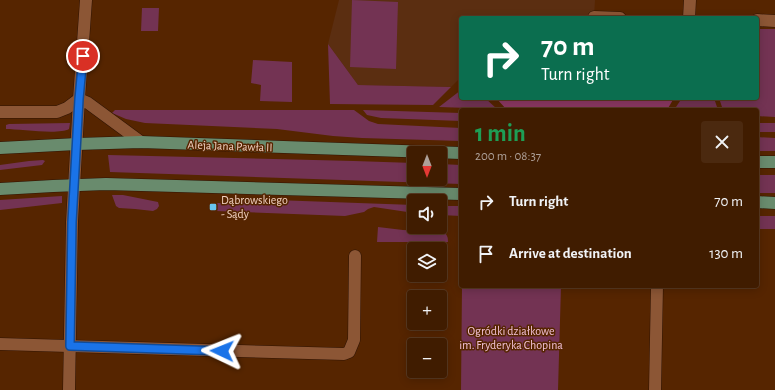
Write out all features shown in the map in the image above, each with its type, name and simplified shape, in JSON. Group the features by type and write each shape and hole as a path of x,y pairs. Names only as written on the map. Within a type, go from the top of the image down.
{"main road":[{"name":"Aleja Jana Pawła II","path":"0,148 141,142 459,153"},
{"path":"759,162 775,162"},
{"path":"0,189 106,184 459,194"},
{"path":"759,202 775,203"}],"street":[{"path":"69,390 72,222 86,0"},
{"path":"689,16 690,0"},
{"path":"759,20 775,21"},
{"path":"0,112 56,112 67,108 79,99"},
{"path":"79,99 88,103 141,142"},
{"path":"0,344 344,354 349,352 354,340 355,256"},
{"path":"655,390 657,288"}],"shaded area":[{"path":"339,0 595,0 594,16 459,16 459,79 451,87 358,85 328,44"},
{"path":"498,100 673,100 668,108 505,108"}],"green space":[{"path":"352,0 398,2 396,69 350,67"},
{"path":"142,8 159,8 158,31 141,31"},
{"path":"759,29 775,29 775,117 759,116 759,108 722,108 720,101 759,100"},
{"path":"328,44 358,85 451,87 433,105 330,104"},
{"path":"253,60 292,62 292,102 260,101 261,85 251,83"},
{"path":"459,92 459,100 487,100 496,108 468,108 439,107"},
{"path":"681,100 715,100 717,108 675,108"},
{"path":"115,110 354,110 369,121 378,124 459,128 459,141 362,138 277,129 145,123 126,119 112,113"},
{"path":"363,110 459,113 459,121 381,118 367,115"},
{"path":"70,123 69,129 57,132 6,129 6,125 9,124"},
{"path":"759,123 775,123 775,132 759,132"},
{"path":"759,137 775,138 775,151 759,151"},
{"path":"108,155 407,163 407,182 110,172"},
{"path":"45,161 42,165 0,170 0,165"},
{"path":"447,164 459,165 459,184 447,184"},
{"path":"759,175 775,175 775,193 759,193"},
{"path":"112,195 123,195 158,202 159,206 153,211 119,208 116,206"},
{"path":"62,196 62,203 0,210 0,200"},
{"path":"245,199 407,205 407,212 374,207 364,212 345,216 216,211 216,203"},
{"path":"447,206 459,206 459,216 447,215"},
{"path":"759,216 775,216 775,229 759,229"},
{"path":"378,227 407,230 407,234 446,234 448,238 448,242 377,242"},
{"name":"Ogródki działkowe im. Fryderyka Chopina","path":"462,288 561,288 558,390 461,390"}],"place":[{"name":"Dąbrowskiego - Sądy","path":"213,207"}],"route":[{"path":"83,56 72,222 70,346 222,351"}]}
